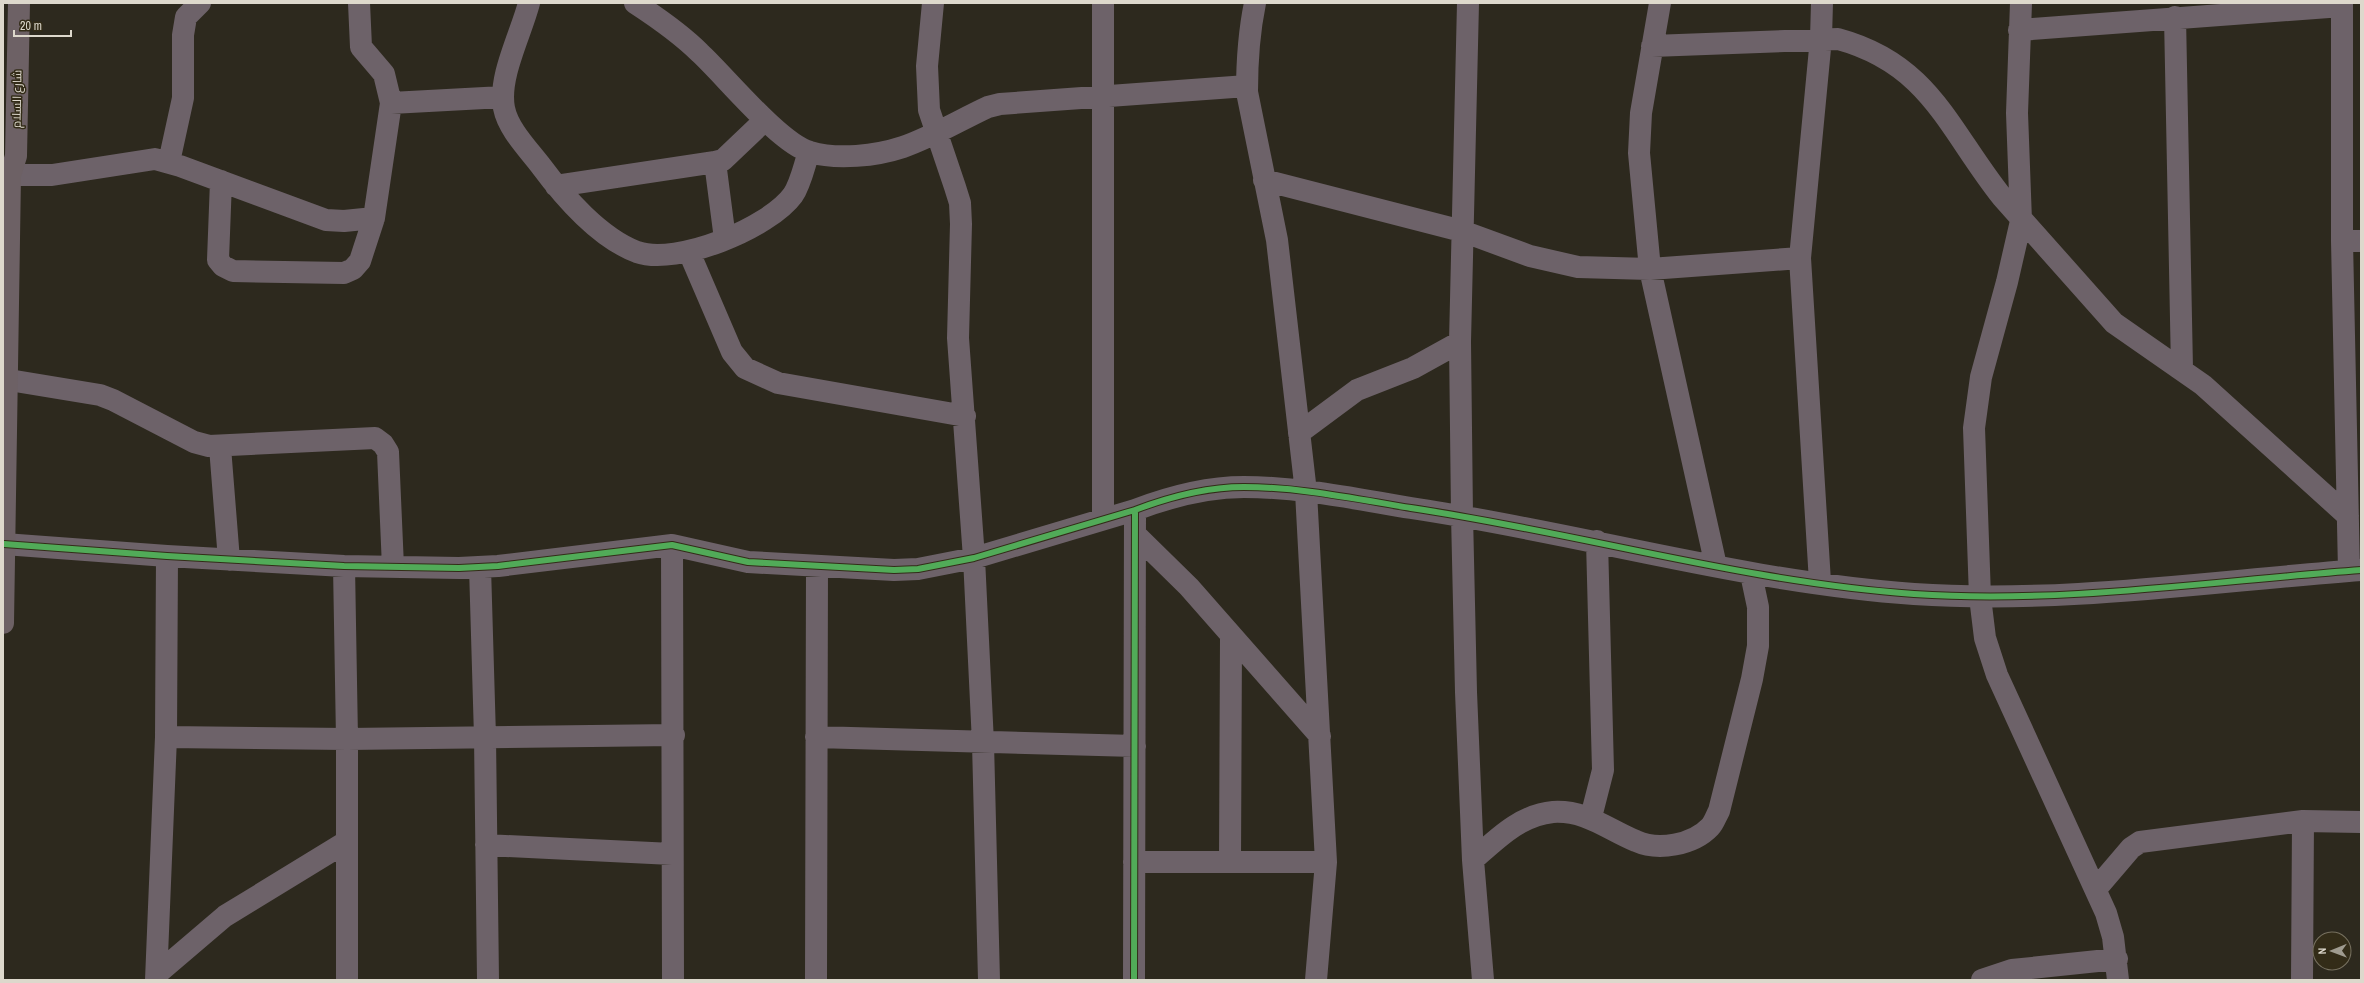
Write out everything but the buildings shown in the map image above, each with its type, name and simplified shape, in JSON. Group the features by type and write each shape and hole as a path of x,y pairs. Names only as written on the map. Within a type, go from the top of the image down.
{"main road":[{"name":"شارع السلام","path":"8,173 16,156 19,3"},
{"path":"3,146 4,158 8,173 3,623"}],"street":[{"path":"169,162 183,98 183,35 186,17 200,3"},
{"path":"221,181 218,260 223,266 233,271 344,273 353,269 360,261 374,218 391,103 384,74 360,47 359,3"},
{"path":"529,3 504,79 502,97 509,124 556,186 588,218 620,243 638,252 656,256 673,256 725,239 764,219 782,207 794,194 809,152"},
{"path":"635,3 660,20 699,52 765,120 784,137 809,152 833,155 885,152 904,147 988,107 1000,104 1247,86"},
{"path":"933,3 926,86 929,110 960,203 958,338 974,558 983,743 989,980"},
{"path":"1103,3 1103,519"},
{"path":"1256,3 1252,18 1247,86 1251,115 1279,255 1306,492 1326,862 1316,980"},
{"path":"1468,3 1460,342 1462,515 1466,692 1473,860 1483,980"},
{"path":"1660,3 1641,114 1639,153 1650,269 1716,566"},
{"path":"1820,582 1800,258 1821,38 1822,3"},
{"path":"1982,980 2012,970 2118,970 2113,937 2096,889 1997,675 1985,638 1980,597 1974,428 1981,378 2021,221 2017,113 2021,3"},
{"path":"4,544 167,556 344,566 480,568 672,545 748,562 918,569 974,558 1135,510 1157,502 1223,489 1245,487 1306,492 1462,515 1597,541 1751,574 1912,594 1980,597 2152,588 2355,570 2348,516 2351,241 2351,52 2342,4 2019,30"},
{"path":"2175,17 2182,369"},
{"path":"1652,46 1821,38 1838,39 1858,44 1883,55 1905,70 1926,92 1956,130 1987,179 2021,221 2114,323 2141,343 2182,369 2225,403 2348,516"},
{"path":"391,103 502,97"},
{"path":"556,186 723,160 765,120"},
{"path":"8,173 52,175 155,160 169,162 326,220 344,221 374,218"},
{"path":"715,162 725,239"},
{"path":"1264,180 1462,231 1530,256 1578,267 1650,269 1800,258"},
{"path":"689,252 732,352 745,368 778,383 964,416"},
{"path":"1299,433 1358,390 1413,368 1460,342"},
{"path":"5,379 100,395 113,400 194,442 220,447 376,438 383,444 388,452 393,567"},
{"path":"220,447 229,560"},
{"path":"1134,980 1135,510"},
{"path":"1135,534 1189,587 1231,637 1320,736"},
{"path":"1591,817 1602,770 1597,541"},
{"path":"672,545 674,735 672,854 673,980"},
{"path":"156,977 166,737 167,556"},
{"path":"344,566 347,738 346,980"},
{"path":"816,980 817,566"},
{"path":"480,568 485,737 488,980"},
{"path":"1473,860 1510,828 1529,818 1553,812 1575,813 1591,817 1637,842 1658,845 1674,845 1698,837 1711,826 1719,811 1752,679 1758,646 1758,607 1751,574"},
{"path":"1230,862 1231,637"},
{"path":"166,737 347,738 674,735"},
{"path":"816,737 983,743 1135,746"},
{"path":"2096,889 2131,848 2140,842 2303,821 2361,822"},
{"path":"2302,980 2303,821"},
{"path":"156,977 225,916 346,842"},
{"path":"486,845 672,854"},
{"path":"1134,862 1326,862"}],"cycle path":[{"path":"1134,980 1135,510 1148,505 1175,497 1230,487 1307,491 1474,518 1662,556 1787,579 1850,588 1914,594 1970,596 2081,594 2361,570"},
{"path":"4,544 167,556 344,566 459,568 498,566 672,545 748,562 894,570 918,569 974,558 1135,510"}]}
